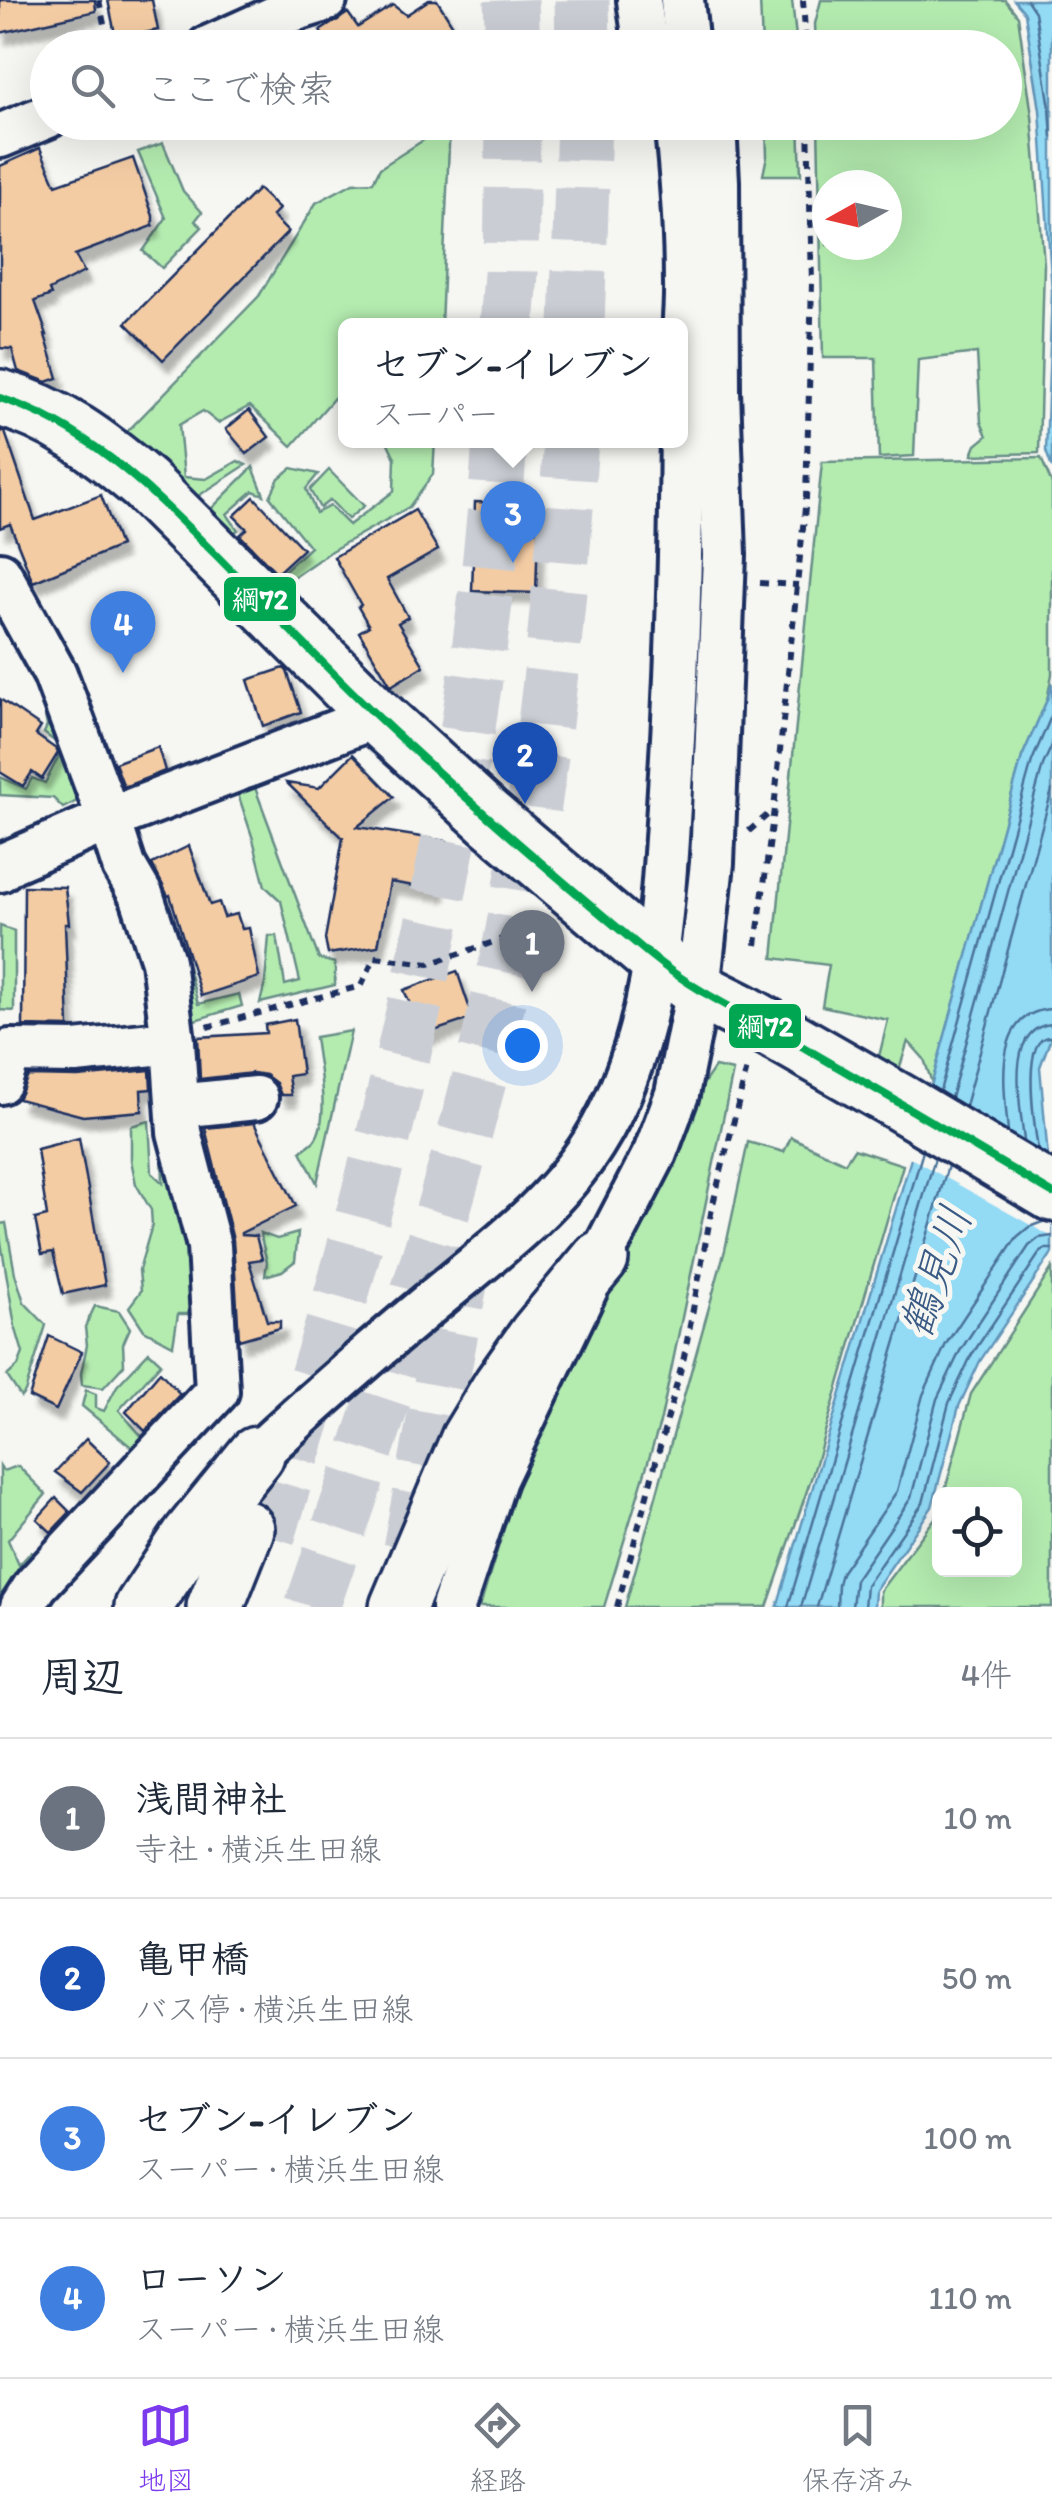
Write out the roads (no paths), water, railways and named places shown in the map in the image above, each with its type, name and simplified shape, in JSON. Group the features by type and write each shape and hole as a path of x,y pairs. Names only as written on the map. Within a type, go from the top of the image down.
{"main road":[{"path":"0,398 53,417 109,454 144,484 377,716 489,818 654,958 698,990 760,1047 1052,1193"},
{"path":"398,1607 468,1439 537,1335 600,1259"},
{"path":"143,1607 191,1535 256,1455"},
{"path":"215,1607 257,1532 246,1607"}],"street":[{"path":"248,30 325,0"},
{"path":"639,0 643,30"},
{"path":"663,0 666,30"},
{"path":"682,0 685,30"},
{"path":"708,0 710,30"},
{"path":"0,136 30,124"},
{"path":"658,140 678,318"},
{"path":"678,140 686,287 684,318"},
{"path":"697,140 718,392"},
{"path":"453,1607 495,1480 655,1152 677,1094 698,990 712,863 724,555 715,140"},
{"path":"116,1607 176,1533 256,1455 336,1382 518,1229 555,1192 593,1145 627,1076 646,1008 665,863 677,672 682,448"},
{"path":"0,574 55,674 124,866 142,897 163,961 180,1132 209,1246 217,1391 36,1585 22,1607"},
{"path":"0,870 10,862 109,819 377,716"},
{"path":"0,1082 10,1051 75,1052 173,1039"},
{"path":"178,1106 256,1098"}],"water":[{"path":"1014,0 1052,0 1052,292 1040,110 1025,13"},
{"path":"1052,292 1052,468 1046,451"},
{"name":"鶴見川","path":"1052,683 1052,1035 1040,1067 1052,1204 1052,1253 980,1361 959,1406 937,1487 932,1487 932,1507 875,1590 874,1607 777,1607 910,1162 1022,757"}],"tunnel":[{"path":"511,0 512,30"},
{"path":"582,0 583,30"},
{"path":"508,318 513,140"},
{"path":"577,318 583,140"},
{"path":"268,1536 351,1260 425,956 464,751 499,448"},
{"path":"312,1607 438,1228 499,997 526,859 546,720 570,448"},
{"path":"410,1549 469,1236"}],"place":[{"name":"セブン-イレブン","path":"513,563"},
{"name":"ローソン","path":"123,673"},
{"name":"亀甲橋","path":"525,804"},
{"name":"浅間神社","path":"532,992"}]}
